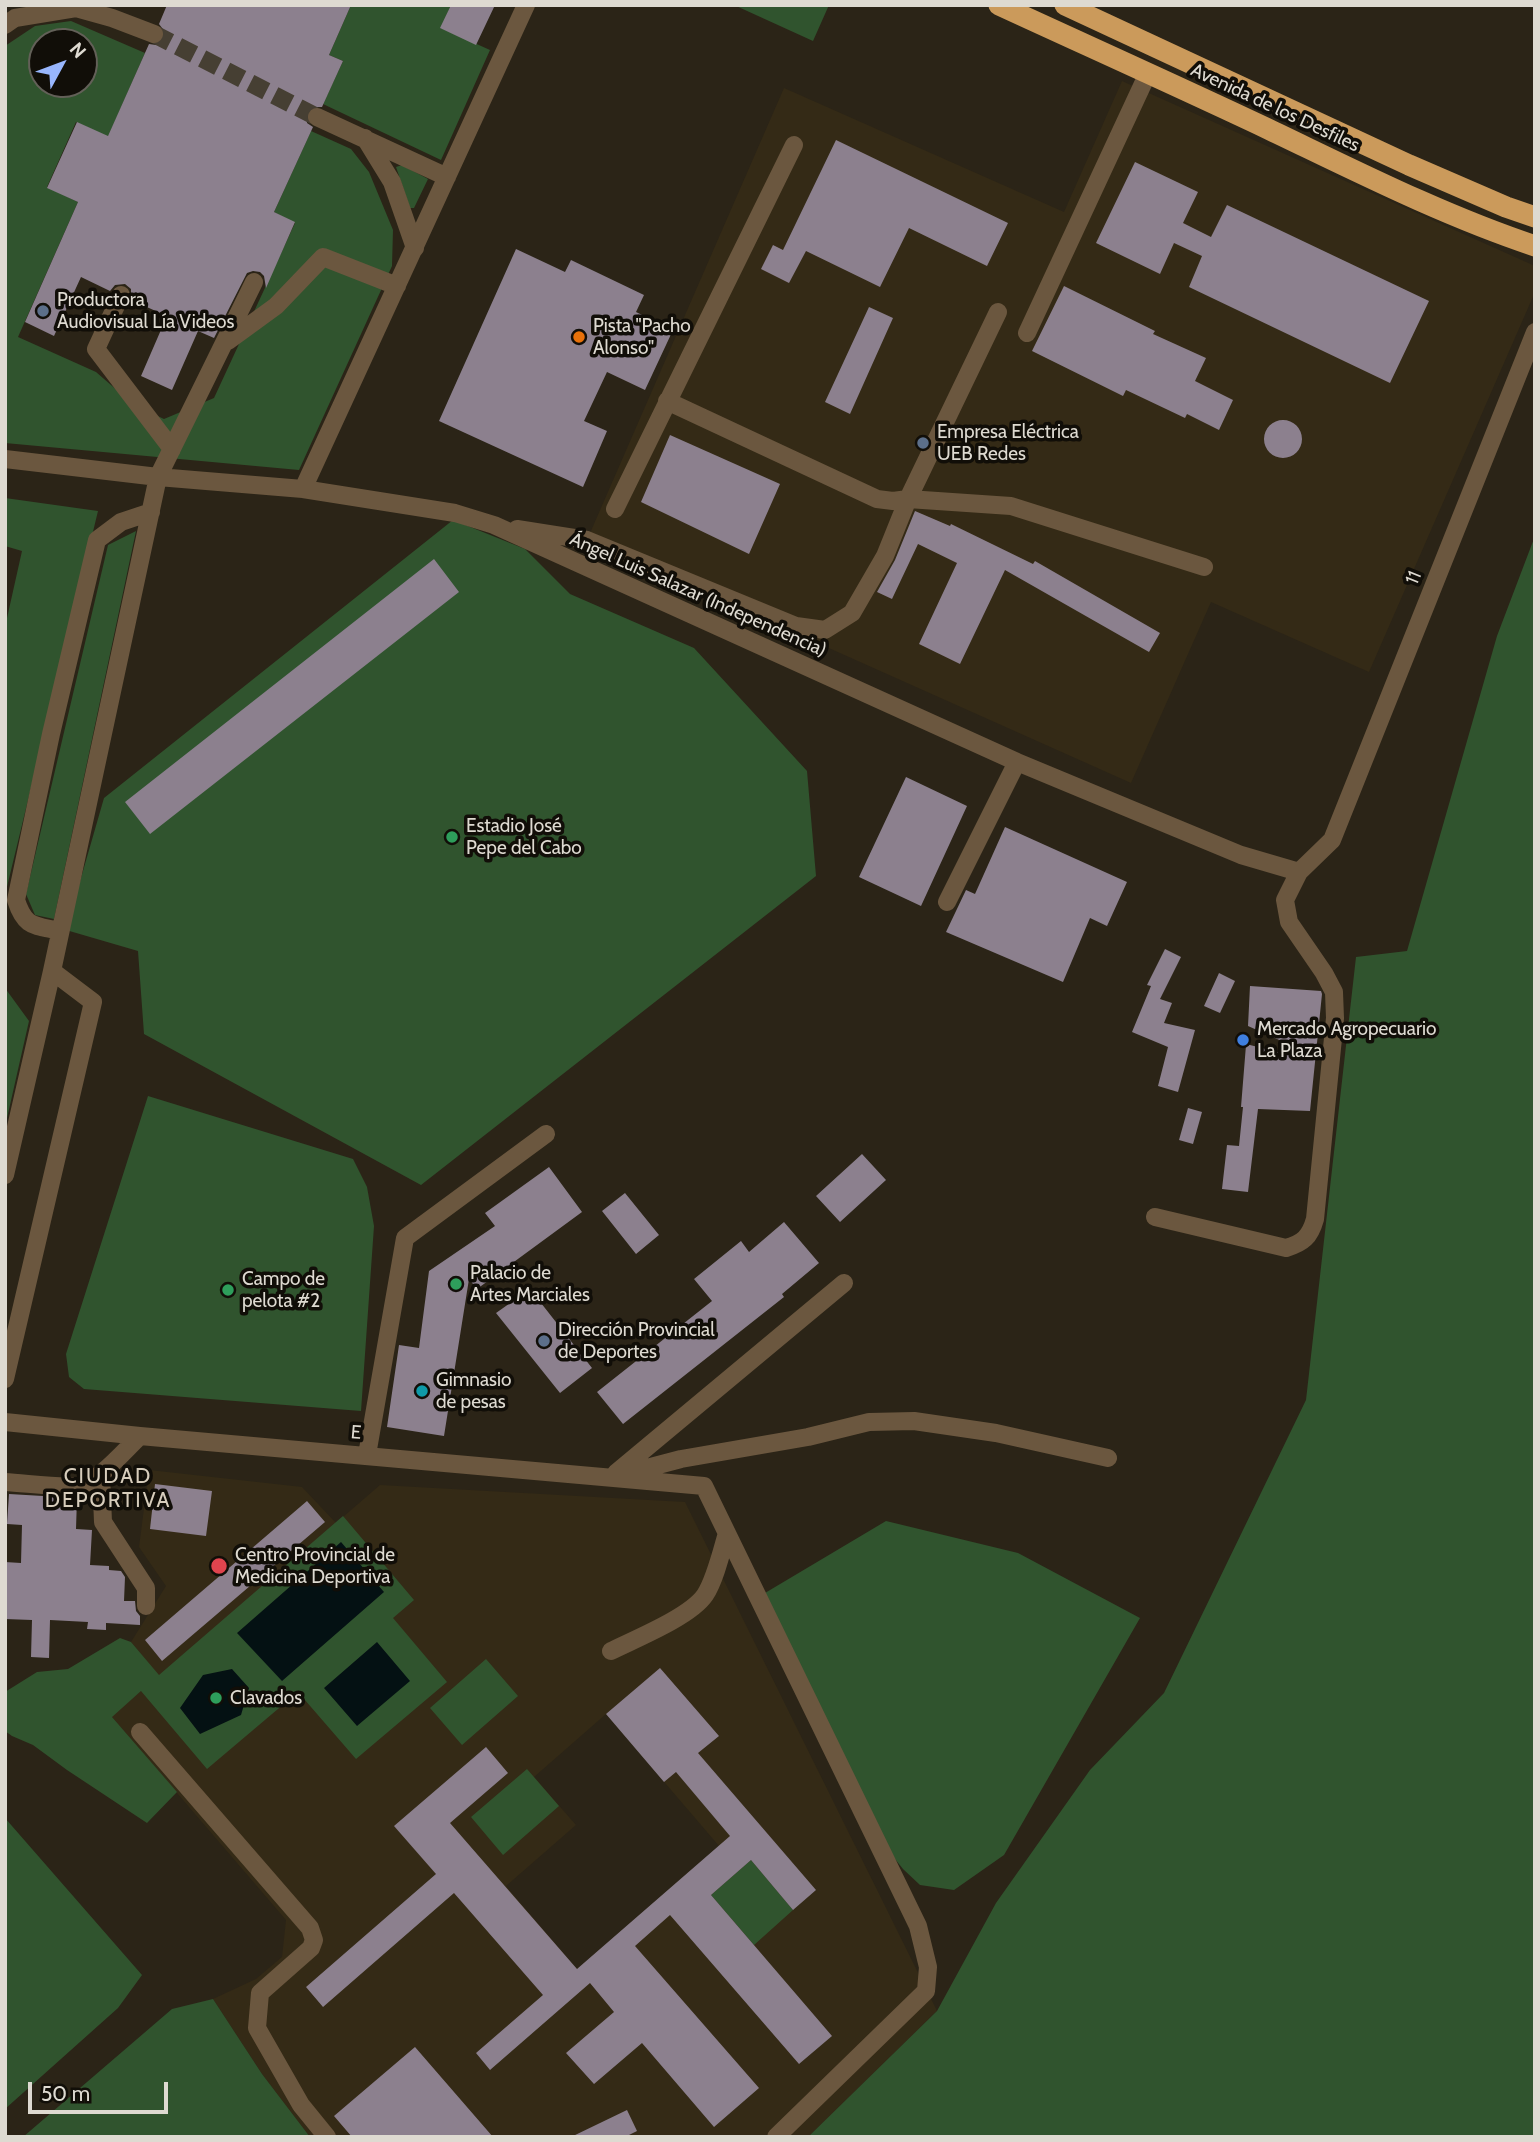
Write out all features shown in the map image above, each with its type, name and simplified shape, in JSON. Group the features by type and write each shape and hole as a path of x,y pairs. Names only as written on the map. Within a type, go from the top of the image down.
{"highway":[{"name":"Avenida de los Desfiles","path":"999,5 1404,194 1535,246"},
{"name":"Avenida de los Desfiles","path":"1065,5 1409,165 1535,217"},
{"path":"1147,73 1158,49"}],"street":[{"path":"303,489 526,5"},
{"path":"5,25 15,18 76,8 154,34"},
{"path":"1027,333 1147,73"},
{"path":"317,117 447,177"},
{"path":"365,138 392,182 415,247"},
{"path":"615,509 794,145"},
{"path":"225,342 276,306 323,257 397,286"},
{"path":"5,1175 61,931 158,477 254,282"},
{"path":"121,295 96,349 172,449"},
{"path":"494,526 587,540 796,626 825,630 852,613 885,556 908,499 998,312"},
{"name":"11","path":"1299,872 1332,840 1535,332"},
{"path":"667,401 877,499 1011,506 1204,567"},
{"name":"Ángel Luis Salazar (Independencia)","path":"5,459 158,477 303,489 454,513 494,526 1239,862 1299,872"},
{"path":"61,931 32,925 21,916 16,900 51,734 97,541 121,522 151,512"},
{"path":"947,902 1017,762"},
{"path":"1155,1217 1286,1248 1300,1244 1311,1234 1315,1219 1334,1031 1334,992 1289,922 1285,900 1299,872"},
{"path":"5,1379 93,1002 52,971"},
{"path":"367,1455 405,1238 546,1134"},
{"path":"611,1477 844,1283"},
{"path":"611,1477 681,1459 808,1437 869,1422 914,1421 996,1433 1108,1458"},
{"name":"E","path":"5,1422 704,1486 727,1533"},
{"path":"5,1482 77,1486 89,1482 140,1436"},
{"path":"101,1473 103,1522 146,1588 146,1606"},
{"path":"611,1651 685,1613 705,1596 727,1533"},
{"path":"727,1533 918,1926 928,1967 926,1991 776,2137"},
{"path":"140,1732 310,1928 314,1940 311,1948 260,1993 257,2028 301,2105 327,2137"}],"shaded area":[{"name":"Empresa Eléctrica UEB Redes","path":"1122,81 1535,266 1535,292 1369,672 1211,602 1131,783 587,540 784,88 1064,212"},
{"path":"149,1470 302,1487 336,1523 380,1485 685,1502 937,2011 808,2137 310,2137 262,2074 213,1999 256,1979 282,1957 286,1920 111,1716 159,1676 131,1642 166,1586 139,1547","holes":["606,1714 719,1846 577,1969 506,1886 576,1825 534,1777"]},
{"path":"341,1542 384,1592 282,1681 237,1633"},
{"path":"377,1642 410,1681 357,1726 324,1688"},
{"name":"Clavados","path":"232,1669 249,1688 241,1715 200,1734 180,1708 203,1675"}],"green space":[{"path":"351,5 451,5 441,28 490,50 441,160 323,104 343,61 329,55"},
{"path":"734,5 829,5 813,41"},
{"path":"71,21 87,28 32,28"},
{"path":"28,31 28,98 98,98 98,33 145,53 108,137 76,122 47,187 78,202 18,337 96,372 134,405 164,419 214,398 295,223 274,212 311,131 351,149 369,172 393,230 392,266 299,470 5,443 5,46"},
{"path":"402,165 428,179 414,208 410,208 396,167"},
{"path":"5,498 98,511 5,895 5,627 22,551 5,546"},
{"name":"Estadio José Pepe del Cabo","path":"453,520 525,549 570,594 694,648 807,771 816,876 421,1185 144,1034 138,951 66,930 104,798"},
{"path":"136,531 54,919 35,915 26,894 108,545"},
{"path":"1535,536 1535,2130 1532,2137 808,2137 937,2011 996,1903 1090,1770 1164,1693 1306,1400 1356,957 1407,951 1497,636"},
{"path":"5,988 29,1021 5,1127"},
{"name":"Campo de pelota #2","path":"148,1096 353,1159 367,1187 374,1226 361,1411 84,1389 69,1377 66,1354"},
{"path":"343,1516 414,1600 393,1618 447,1682 356,1759 298,1692 207,1769 141,1691 112,1717 177,1792 147,1823 33,1745 5,1731 5,1692 37,1672 68,1669 120,1638 131,1642 159,1675"},
{"path":"886,1521 1018,1553 1140,1618 1004,1855 954,1890 920,1885 887,1849 765,1593"},
{"path":"486,1659 518,1696 462,1745 430,1708"},
{"path":"527,1769 559,1806 503,1855 471,1817"},
{"path":"5,1818 142,1975 118,2008 5,2109"},
{"path":"751,1860 793,1910 754,1945 711,1895"},
{"path":"213,1999 262,2074 310,2137 23,2137 172,2009"}],"building":[{"path":"167,5 351,5 329,55 343,61 322,107 311,107 306,113 307,123 313,127 274,212 295,222 266,288 264,276 260,272 247,273 214,338 198,331 172,390 141,376 167,316 131,300 131,289 125,284 115,285 110,291 81,277 54,336 25,322 78,202 47,188 77,122 108,136 149,44 156,45 164,39 165,32 159,24"},
{"path":"451,5 495,5 476,45 440,28"},
{"path":"836,140 1008,223 987,266 909,228 880,287 806,251 789,283 761,269 773,245 783,250"},
{"path":"1135,162 1198,192 1183,223 1211,237 1227,205 1429,301 1390,383 1189,287 1202,256 1174,243 1160,274 1096,243"},
{"path":"516,249 565,272 571,260 644,295 636,312 673,330 645,390 607,372 584,421 607,431 583,487 439,421"},
{"path":"1064,286 1155,331 1153,334 1206,358 1195,381 1233,400 1219,430 1187,414 1185,418 1126,390 1123,396 1032,351"},
{"path":"869,307 893,318 850,414 825,402"},
{"path":"1283,420 1296,426 1302,439 1296,452 1283,458 1270,452 1264,439 1270,426"},
{"path":"670,435 780,484 749,554 641,502"},
{"path":"915,511 950,526 951,524 1033,564 1035,561 1160,633 1149,652 1005,570 960,664 919,644 957,563 918,544 892,599 877,592 895,560"},
{"path":"434,559 459,592 150,834 125,802"},
{"path":"906,777 967,806 921,906 859,877"},
{"path":"1005,827 1127,882 1107,926 1090,918 1063,982 946,932 966,890 975,894"},
{"path":"1165,949 1181,957 1160,999 1172,1003 1164,1023 1195,1030 1178,1092 1158,1086 1168,1047 1132,1032 1151,986 1147,985"},
{"path":"1219,973 1235,981 1220,1013 1204,1006"},
{"path":"1250,986 1321,991 1322,994 1310,1111 1258,1109 1248,1192 1222,1189 1227,1145 1239,1146 1246,1044 1282,1053 1286,1043 1248,1026"},
{"path":"1188,1108 1202,1112 1193,1144 1179,1140"},
{"path":"862,1154 886,1180 840,1222 816,1196"},
{"path":"549,1167 582,1212 477,1289 469,1279 444,1436 387,1427 399,1345 419,1348 429,1271 495,1226 485,1213"},
{"path":"625,1193 659,1235 636,1254 602,1211"},
{"path":"784,1222 819,1263 782,1294 784,1297 623,1424 597,1392 712,1301 694,1279 741,1241 749,1252"},
{"name":"Dirección Provincial de Deportes","path":"530,1289 592,1368 560,1393 496,1313"},
{"path":"155,1484 212,1491 206,1536 150,1529"},
{"path":"9,1494 77,1498 76,1529 92,1530 90,1565 109,1566 109,1570 121,1571 125,1577 124,1601 135,1601 140,1625 106,1623 106,1630 87,1629 88,1622 50,1620 49,1658 31,1657 32,1620 5,1619 5,1562 21,1563 22,1525 7,1524"},
{"path":"307,1501 325,1522 162,1661 145,1640"},
{"path":"660,1668 719,1736 698,1753 816,1890 793,1910 751,1860 711,1895 832,2036 799,2064 670,1915 635,1946 759,2088 714,2127 642,2043 594,2084 566,2053 614,2012 590,1983 490,2070 476,2053 543,1995 454,1893 323,2007 306,1987 436,1874 394,1826 486,1747 508,1773 450,1823 577,1969 730,1836 676,1772 664,1782 606,1714"},
{"path":"415,2047 493,2137 352,2137 334,2116"},
{"path":"627,2110 637,2131 625,2137 571,2137"}],"tunnel":[{"path":"154,34 317,117"}],"place":[{"name":"Productora Audiovisual Lía Videos","path":"43,311"},
{"name":"Pista \"Pacho Alonso\"","path":"579,337"},
{"name":"Empresa Eléctrica UEB Redes","path":"923,443"},
{"name":"Estadio José Pepe del Cabo","path":"452,837"},
{"name":"Mercado Agropecuario La Plaza","path":"1243,1040"},
{"name":"Palacio de Artes Marciales","path":"456,1284"},
{"name":"Campo de pelota #2","path":"228,1290"},
{"name":"Dirección Provincial de Deportes","path":"544,1341"},
{"name":"Gimnasio de pesas","path":"422,1391"},
{"name":"Centro Provincial de Medicina Deportiva","path":"219,1566"},
{"name":"Clavados","path":"216,1698"}],"district":[{"name":"CIUDAD DEPORTIVA","path":"108,1489"}]}
